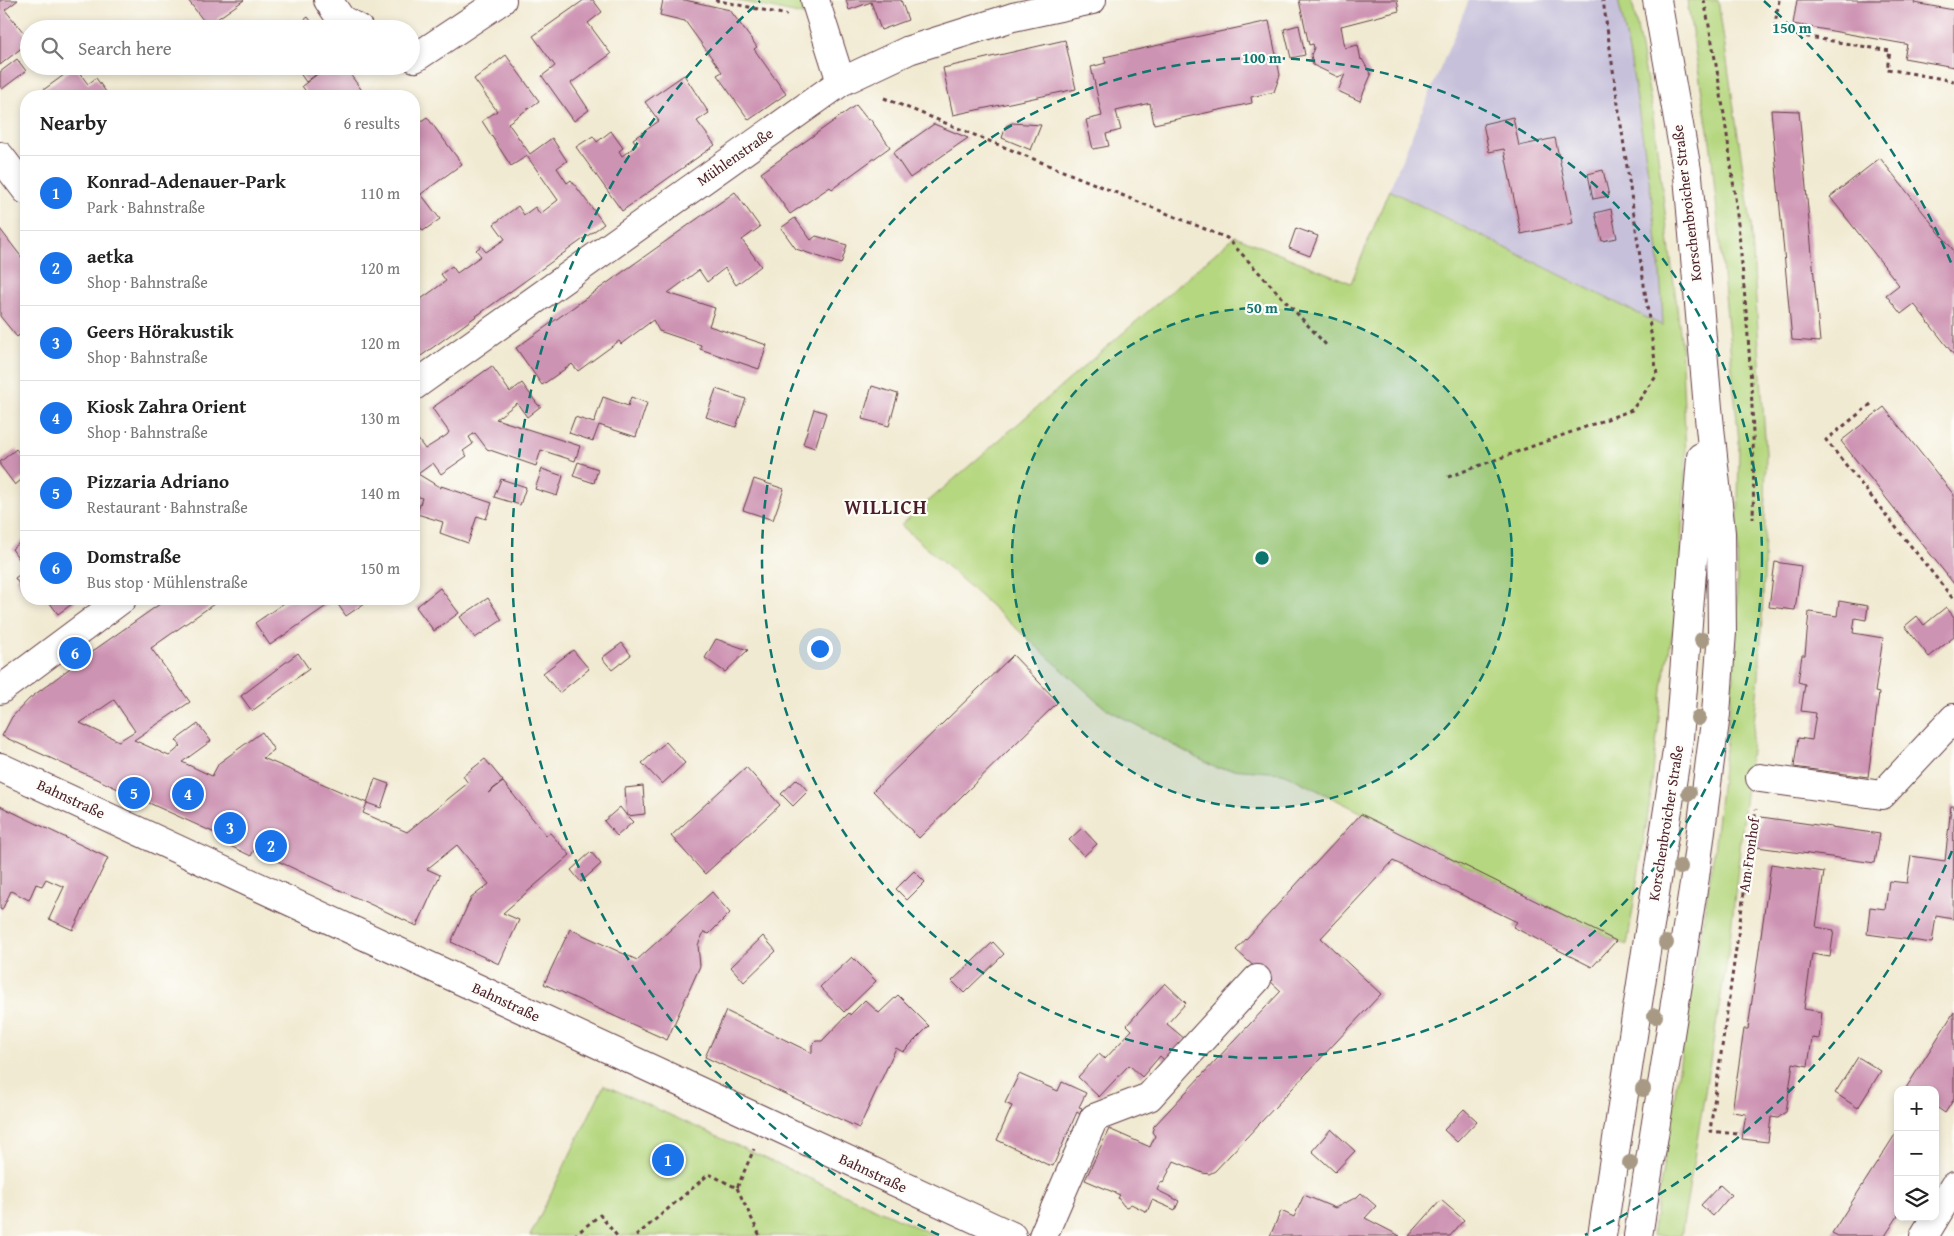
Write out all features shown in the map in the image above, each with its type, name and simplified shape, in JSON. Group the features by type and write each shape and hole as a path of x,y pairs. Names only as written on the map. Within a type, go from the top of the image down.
{"street":[{"path":"328,0 343,20"},
{"path":"420,55 502,0"},
{"name":"Mühlenstraße","path":"420,382 842,81 909,50 1011,9 1092,0"},
{"name":"Korschenbroicher Straße","path":"1638,1236 1695,877 1719,689 1722,632 1721,533 1688,176 1657,0"},
{"path":"818,11 842,81"},
{"path":"0,156 20,182"},
{"name":"Korschenbroicher Straße","path":"1602,1236 1679,738 1701,454 1708,408"},
{"path":"0,690 114,605"},
{"path":"1760,778 1882,795 1954,718"},
{"name":"Bahnstraße","path":"0,767 1012,1236"},
{"path":"1043,1236 1094,1118 1149,1097 1258,979"},
{"path":"1924,1236 1954,1186"}],"path":[{"path":"715,0 818,11"},
{"path":"1448,476 1632,410 1658,375 1604,0"},
{"path":"1779,0 1774,31 1890,51 1887,69 1954,81"},
{"path":"842,81 1227,238 1328,347"},
{"path":"1871,404 1826,440 1954,600"},
{"name":"Am Fronhof","path":"1737,1134 1710,1131 1760,778"},
{"path":"737,1188 765,1123"},
{"path":"636,1236 709,1174 737,1188 760,1236"},
{"path":"574,1236 600,1214 617,1236"}],"shaded area":[{"path":"1469,0 1618,0 1626,33 1646,156 1662,281 1663,327 1389,190"}],"green space":[{"path":"735,0 802,0 807,16"},
{"path":"1618,0 1632,0 1652,108 1681,340 1686,455 1678,607 1663,681 1650,800 1627,946 1283,773 1216,768 1105,708 901,525 1235,236 1351,283 1389,190 1663,326 1658,249 1652,198 1625,30"},
{"path":"1687,0 1718,0 1751,223 1766,453 1764,576 1759,677 1729,948 1681,1236 1652,1236 1714,852 1736,647 1739,442 1711,149"},
{"path":"604,1085 936,1236 530,1236"}],"building":[{"path":"0,0 18,0 5,10 20,28 20,49 0,65"},
{"path":"188,0 244,0 218,20 203,20"},
{"path":"584,0 593,0 602,12 588,23 611,54 571,83 589,110 574,121 542,76 555,66 533,36"},
{"path":"663,0 685,0 730,10 757,47 754,49 786,94 749,120 717,75 722,72 685,21 660,15"},
{"path":"846,0 901,0 908,20 881,30 871,2 849,10"},
{"path":"1299,0 1397,0 1399,11 1341,26 1345,48 1358,45 1361,60 1371,75 1360,101 1338,91 1345,74 1338,77 1313,65 1311,55 1314,48 1313,44 1309,45"},
{"path":"1797,0 1915,0 1914,3 1954,10 1954,67 1904,58 1907,44 1793,24"},
{"path":"1269,21 1280,75 1274,92 1251,97 1252,103 1154,124 1150,103 1116,111 1121,130 1106,134 1109,146 1093,149 1086,120 1102,116 1091,67 1106,63 1104,57"},
{"path":"1299,25 1305,55 1291,58 1284,29"},
{"path":"1065,40 1076,89 953,115 943,68"},
{"path":"506,55 539,101 508,123 530,154 552,138 567,161 557,168 567,183 571,180 604,224 420,357 420,300 446,281 441,274 452,266 457,273 481,256 476,250 481,246 486,252 505,239 494,224 518,206 524,215 535,207 540,214 558,200 527,156 511,166 482,121 497,111 474,79"},
{"path":"17,59 20,63 21,75 2,89 0,86 0,72"},
{"path":"64,75 81,75 88,84 96,78 105,90 43,90"},
{"path":"301,75 315,75 306,82"},
{"path":"316,75 351,75 362,90 305,90 302,86"},
{"path":"684,75 709,113 697,121 715,145 622,211 576,147 593,136 597,142 611,131 623,148 619,151 622,156 637,145 633,139 659,121 645,102"},
{"path":"856,105 868,120 870,119 890,147 832,189 830,187 790,214 761,173"},
{"path":"1771,110 1799,111 1820,342 1792,340"},
{"path":"427,117 462,164 421,194 440,219 423,231 420,227 420,122"},
{"path":"1513,117 1519,146 1555,138 1573,223 1521,234 1504,149 1489,152 1483,124"},
{"path":"1012,123 1041,125 1031,150 1002,138 1006,126"},
{"path":"934,124 968,138 910,178 893,153"},
{"path":"1880,158 1954,251 1954,355 1914,304 1901,314 1886,295 1899,285 1830,197"},
{"path":"1603,170 1609,196 1593,199 1588,174"},
{"path":"735,192 760,227 742,240 761,266 736,285 725,268 707,282 699,270 668,293 715,308 709,326 767,345 759,369 700,349 701,345 659,331 653,320 621,344 619,341 578,371 572,364 542,385 516,348"},
{"path":"1611,209 1617,238 1602,241 1595,213"},
{"path":"795,218 811,240 816,236 847,245 841,264 796,249 781,228"},
{"path":"1296,228 1318,236 1310,256 1289,248"},
{"path":"0,229 20,255 20,336 17,337 0,316"},
{"path":"492,366 510,392 522,383 538,405 541,406 527,417 517,403 496,419 580,446 575,461 541,450 536,466 487,449 475,433 469,437 473,444 463,451 467,456 441,474 433,463 420,473 420,442 425,449 449,432 432,408"},
{"path":"872,386 898,394 889,426 862,419"},
{"path":"716,389 746,399 736,427 706,417"},
{"path":"603,397 628,406 631,397 647,403 636,437 599,425 593,441 569,433 575,417 594,423"},
{"path":"1884,407 1954,495 1954,584 1841,441"},
{"path":"814,409 826,413 815,448 803,444"},
{"path":"16,449 20,454 20,481 15,485 0,465 0,462"},
{"path":"578,462 598,469 594,483 573,476"},
{"path":"542,469 563,476 557,496 535,489"},
{"path":"420,475 441,488 441,486 492,503 486,519 477,516 468,543 440,533 443,522 420,515 422,498 420,497"},
{"path":"501,479 526,487 520,505 494,497"},
{"path":"754,479 784,489 773,520 743,510"},
{"path":"20,543 20,560 12,549"},
{"path":"1775,562 1801,566 1795,610 1769,607"},
{"path":"20,574 20,586 15,578"},
{"path":"440,588 459,613 434,631 416,607"},
{"path":"488,598 502,620 475,638 460,617"},
{"path":"1839,601 1868,606 1866,620 1855,618 1853,633 1883,638 1875,692 1879,693 1868,777 1794,767 1798,738 1812,740 1816,713 1801,711 1805,684 1798,682 1802,655 1805,655 1809,612 1837,616"},
{"path":"51,605 71,605 58,614"},
{"path":"158,605 212,605 151,648 190,702 134,740 169,756 181,746 176,740 198,724 211,741 182,762 212,776 219,763 262,732 274,750 263,758 367,803 363,813 407,832 468,783 463,776 485,759 503,781 488,793 503,782 546,835 550,833 570,855 503,913 519,920 499,964 451,942 471,898 489,884 457,845 427,869 440,875 417,926 254,850 251,856 226,844 228,839 2,736 12,717 29,699","holes":["114,700 135,731 119,741 80,723"]},
{"path":"281,605 328,605 270,645 255,623"},
{"path":"338,605 362,605 346,616"},
{"path":"1946,607 1954,617 1954,637 1929,657 1905,626 1917,616 1924,625"},
{"path":"716,639 748,650 725,672 705,658"},
{"path":"622,643 631,655 612,670 602,658"},
{"path":"573,650 589,669 559,693 543,673"},
{"path":"298,653 309,669 252,711 241,696"},
{"path":"1013,655 1058,702 919,838 873,791"},
{"path":"666,742 685,763 662,784 642,763"},
{"path":"746,767 780,805 705,874 671,836"},
{"path":"375,779 389,784 381,808 367,803"},
{"path":"797,779 808,791 793,806 781,794"},
{"path":"643,786 645,814 627,816 625,788"},
{"path":"0,806 108,858 73,930 49,919 64,887 46,879 42,886 36,884 29,900 11,891 2,910 0,909"},
{"path":"1951,806 1954,806 1953,919 1936,916 1932,943 1867,934 1870,907 1885,909 1889,881 1907,883 1911,856 1945,861"},
{"path":"620,807 633,822 617,836 604,821"},
{"path":"1361,814 1616,941 1592,967 1513,927 1517,922 1393,861 1321,938 1381,994 1215,1171 1209,1174 1203,1173 1174,1161 1163,1183 1161,1182 1157,1190 1179,1201 1175,1210 1152,1200 1147,1212 1131,1204 1127,1207 1124,1206 1118,1198 1120,1195 1085,1180 1109,1129 1150,1147 1155,1136 1152,1132 1154,1126 1281,991 1236,950"},
{"path":"1761,817 1880,834 1875,863 1757,847"},
{"path":"1082,828 1097,844 1084,856 1069,840"},
{"path":"591,852 601,864 581,882 571,870"},
{"path":"1771,864 1824,872 1816,927 1834,930 1830,957 1812,954 1804,1009 1822,1012 1819,1039 1812,1038 1808,1066 1793,1063 1786,1112 1778,1118 1771,1117 1768,1142 1742,1139 1746,1114 1732,1112 1744,1029 1748,1029"},
{"path":"914,871 925,882 907,900 896,889"},
{"path":"712,892 730,913 709,934 704,932 698,945 700,966 667,1040 544,984 570,929 637,960"},
{"path":"763,936 776,951 744,982 731,967"},
{"path":"993,942 1004,954 964,993 952,981"},
{"path":"852,957 876,981 844,1012 820,987"},
{"path":"1165,983 1186,1003 1167,1024 1185,1039 1165,1061 1160,1056 1142,1077 1129,1065 1099,1097 1078,1077 1099,1054 1105,1059 1132,1030 1127,1025"},
{"path":"898,995 929,1026 903,1052 896,1048 859,1128 705,1057 726,1011 812,1053 812,1045 816,1041 822,1041 849,1013 850,1015 865,1000 879,1013"},
{"path":"1954,1012 1954,1099 1945,1113 1939,1109 1939,1086 1907,1086"},
{"path":"1858,1057 1881,1071 1858,1108 1835,1093"},
{"path":"1019,1074 1058,1091 1062,1082 1086,1093 1079,1107 1082,1108 1080,1114 1077,1112 1053,1166 997,1140 1012,1106 1005,1103"},
{"path":"1464,1109 1477,1121 1457,1142 1444,1130"},
{"path":"1331,1129 1355,1151 1335,1172 1312,1151"},
{"path":"1894,1136 1895,1221 1885,1236 1838,1236 1832,1233"},
{"path":"1720,1185 1731,1195 1713,1216 1701,1205"},
{"path":"1361,1193 1376,1206 1365,1218 1400,1236 1270,1236 1281,1211 1294,1217 1304,1195 1335,1208"},
{"path":"1441,1200 1464,1220 1450,1236 1409,1236"}],"place":[{"name":"Domstraße","path":"75,653"},
{"name":"Pizzaria Adriano","path":"134,793"},
{"name":"Kiosk Zahra Orient","path":"188,794"},
{"name":"Geers Hörakustik","path":"230,828"},
{"name":"aetka","path":"271,846"},
{"name":"Konrad-Adenauer-Park","path":"668,1160"}],"district":[{"name":"WILLICH","path":"886,507"}]}
